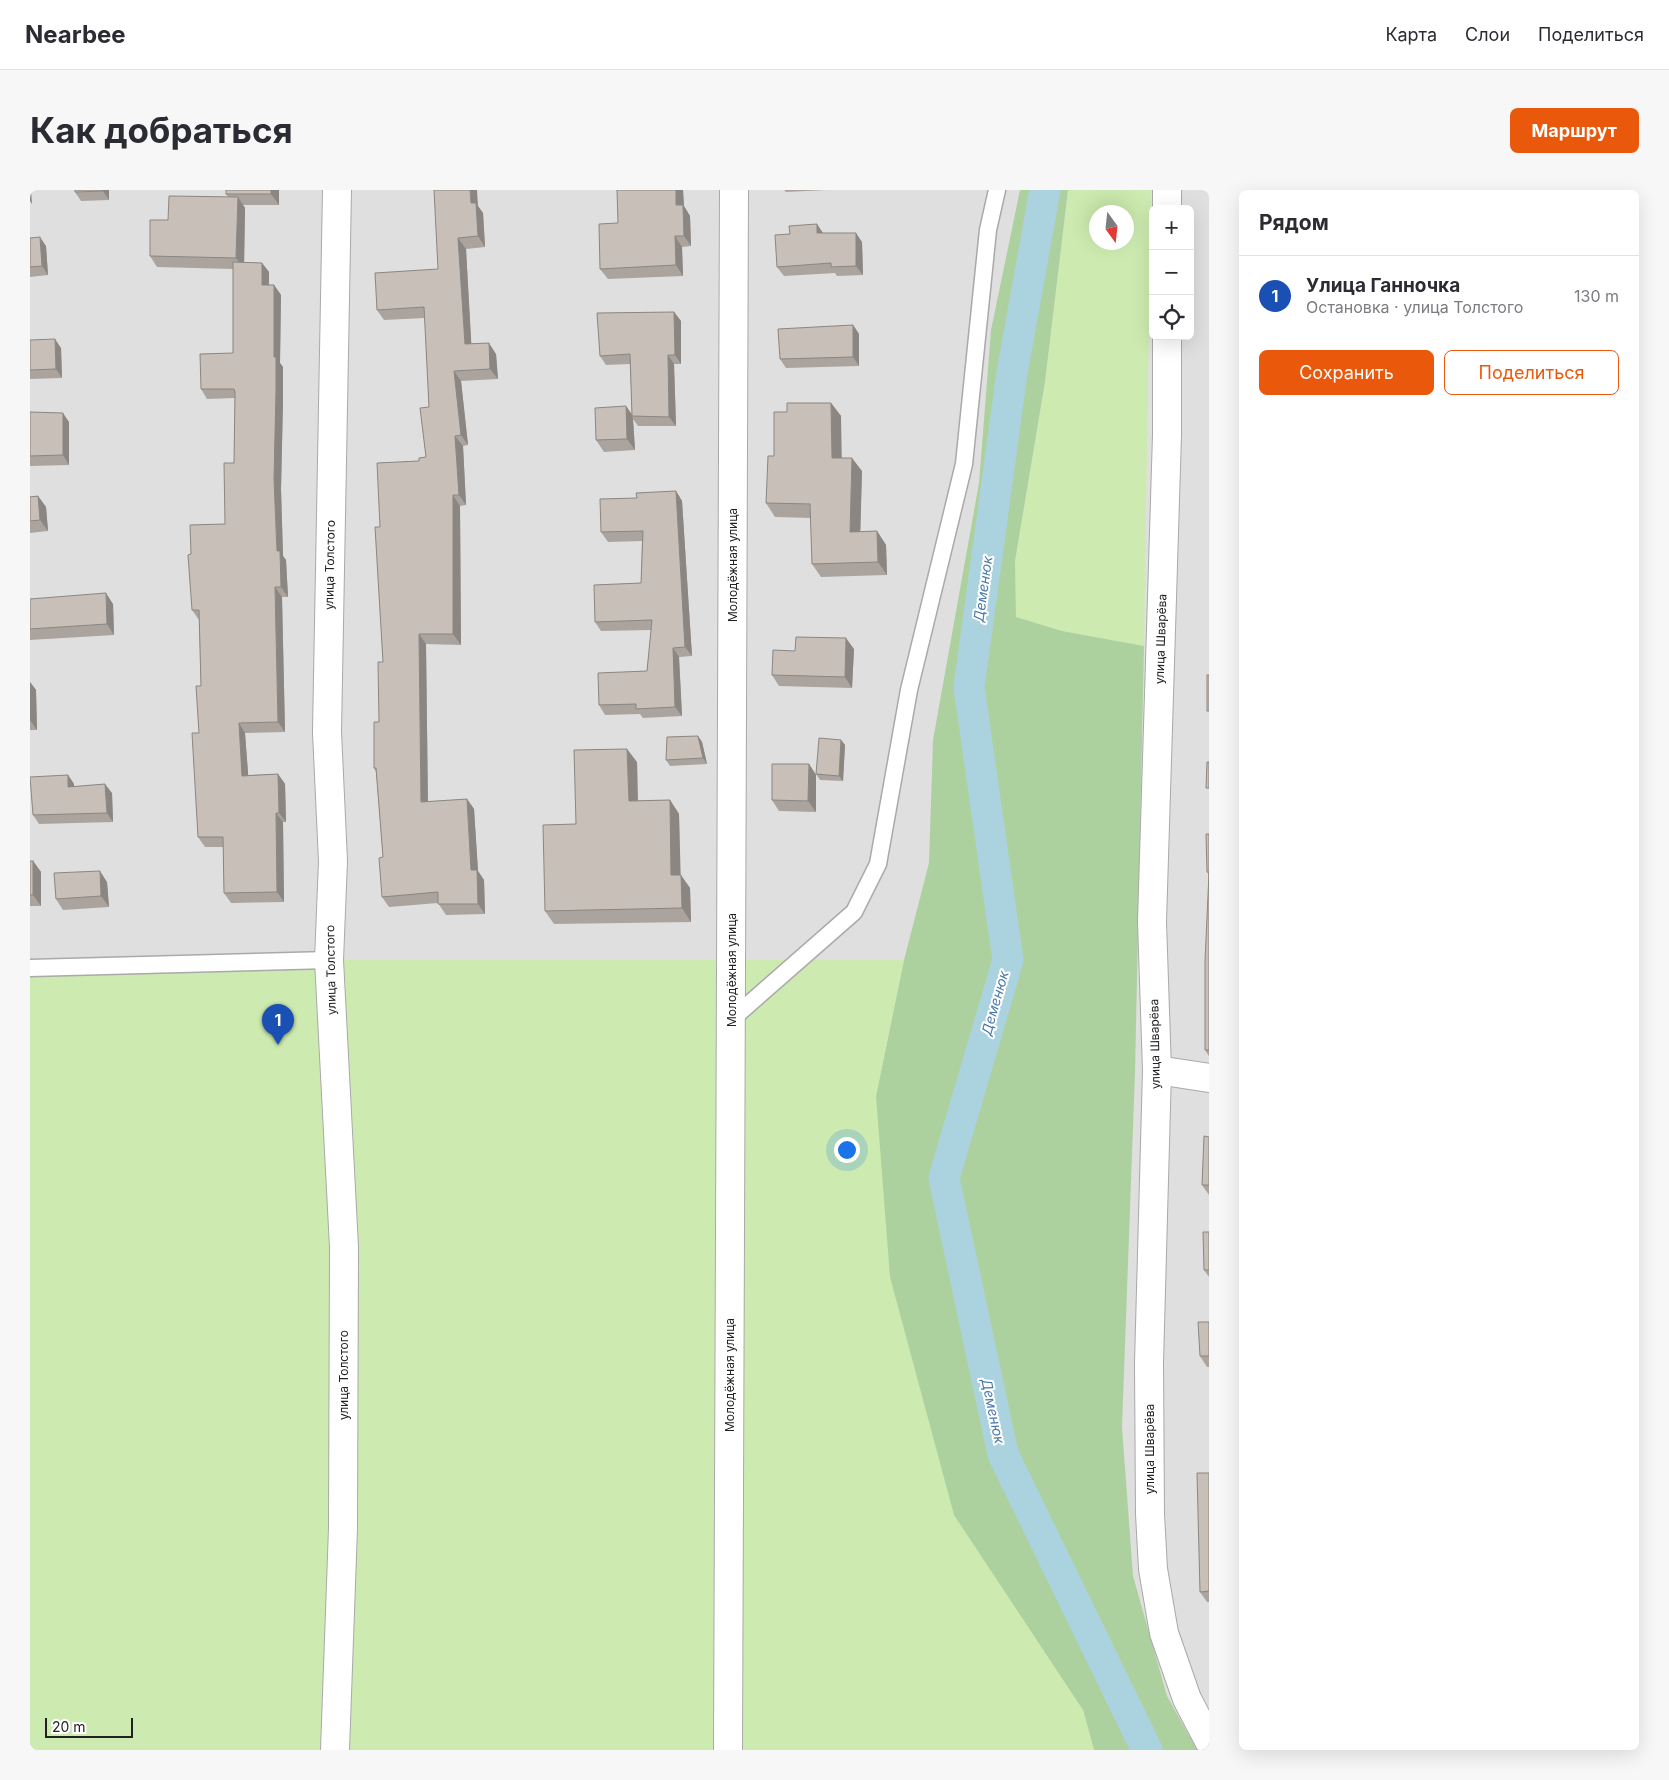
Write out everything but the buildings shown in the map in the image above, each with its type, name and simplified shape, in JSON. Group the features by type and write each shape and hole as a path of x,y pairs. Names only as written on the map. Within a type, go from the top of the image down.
{"street":[{"name":"улица Толстого","path":"335,1750 343,1528 344,1247 329,960 333,861 327,732 337,190"},
{"name":"Молодёжная улица","path":"728,1750 734,190"},
{"path":"1167,190 1167,205"},
{"name":"улица Шварёва","path":"1167,340 1167,455 1152,922 1157,1070 1149,1363 1150,1514 1153,1569 1164,1633 1187,1699 1209,1742"},
{"path":"1157,1070 1209,1078"}],"lane":[{"path":"732,1019 854,912 878,864 908,690 964,464 988,230 997,190"},
{"path":"30,968 329,960"}],"shaded area":[{"path":"30,190 1209,190 1209,1750 1147,1750 1008,960 30,963"}],"green space":[{"path":"1020,190 1068,190 1045,382 1015,561 1016,617 1062,631 1144,646 1135,1073 1122,1427 1133,1576 1167,1696 1197,1750 1094,1750 1083,1710 954,1515 890,1277 876,1096 904,960 929,863 933,740 979,483 991,330"},
{"path":"1068,190 1151,190 1151,205 1149,205 1144,646 1062,631 1016,617 1015,561 1045,382"},
{"path":"329,960 904,960 876,1096 1083,1710 1094,1750 30,1750 30,968"}],"waterway":[{"name":"Деменюк","path":"1045,190 1012,373 969,687 1008,960 944,1178 1003,1454 1147,1750"}],"place":[{"name":"Улица Ганночка","path":"278,1045"}]}
